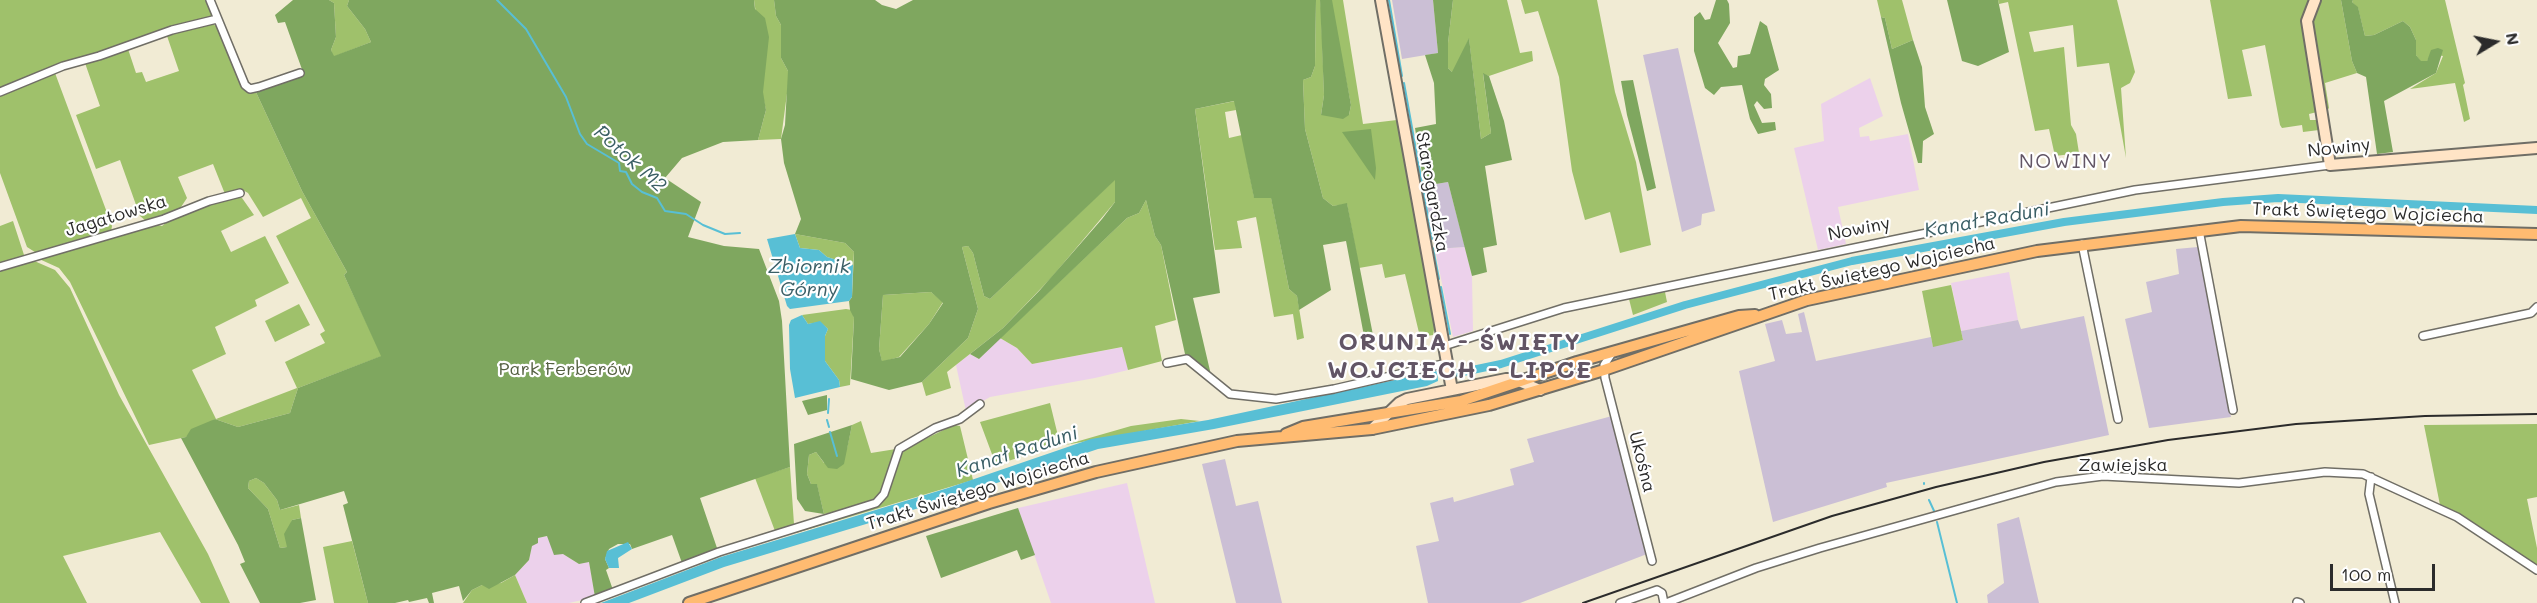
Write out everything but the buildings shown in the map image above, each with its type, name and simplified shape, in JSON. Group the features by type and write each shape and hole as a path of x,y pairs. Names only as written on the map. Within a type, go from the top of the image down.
{"main road":[{"name":"Starogardzka","path":"1381,0 1452,390"},
{"path":"2315,0 2307,21 2330,165"},
{"name":"Nowiny","path":"2330,165 2537,148"},
{"name":"Trakt Świętego Wojciecha","path":"1284,435 1303,427 1461,401 1587,359 1739,316 1761,314 1807,300 2082,244 2199,230 2289,226 2537,234"},
{"name":"Trakt Świętego Wojciecha","path":"688,603 989,503 1096,472 1237,441 1284,435 1305,437 1372,429 1477,407 1604,370 1741,325 1761,314"},
{"path":"1372,429 1402,401 1506,379 1522,382 1540,390"}],"street":[{"path":"210,0 244,85 250,89 300,73"},
{"path":"0,92 63,66 172,30 217,19"},
{"name":"Nowiny","path":"1443,346 1564,308 2135,190 2330,165"},
{"name":"Jagatowska","path":"0,267 164,219 209,201 240,193"},
{"path":"2199,230 2233,411"},
{"path":"2082,244 2118,419"},
{"path":"2424,336 2531,313 2537,307"},
{"path":"1587,359 1604,370 1612,352"},
{"path":"1167,363 1187,359 1230,394 1275,399 1324,391 1447,363"},
{"name":"Ukośna","path":"1604,370 1652,561"},
{"name":"Trakt Świętego Wojciecha","path":"585,603 719,552 876,503 884,494 899,449 935,428 960,419 980,404"},
{"name":"Zawiejska","path":"1620,603 1657,590 1662,593 1665,603 1783,560 2056,482 2103,476 2253,483 2301,474 2336,472 2372,477 2457,517 2537,570"},
{"path":"2372,477 2369,491 2395,603"}],"shaded area":[{"path":"1392,0 1433,0 1438,53 1402,59"},
{"path":"1678,48 1715,211 1702,214 1701,225 1682,232 1643,55"},
{"path":"1870,78 1883,116 1859,128 1860,137 1869,136 1870,141 1908,134 1919,190 1838,207 1846,244 1818,250 1794,148 1824,141 1821,104"},
{"path":"1448,182 1465,247 1435,249 1424,186"},
{"path":"1465,247 1472,276 1473,331 1453,337 1435,249"},
{"path":"2198,247 2231,417 2149,428 2125,319 2152,312 2146,282 2179,274 2176,249"},
{"path":"2009,272 2018,320 1961,331 1951,283"},
{"path":"1804,312 1816,361 1931,337 1933,346 1963,340 1961,331 2018,320 2021,329 2084,316 2109,435 1886,483 1887,487 1773,522 1739,371 1775,361 1765,324 1782,320 1786,334 1802,332 1798,314"},
{"path":"1000,338 1017,348 1032,364 1123,347 1128,370 990,397 966,411 956,365 970,354 979,359"},
{"path":"1612,416 1647,554 1520,603 1428,603 1416,546 1439,541 1430,503 1453,497 1454,502 1514,485 1510,469 1534,462 1527,439"},
{"path":"1225,459 1236,506 1258,501 1282,603 1236,603 1202,464"},
{"path":"1127,483 1155,603 1051,603 1018,508"},
{"path":"2019,517 2039,603 1988,603 1987,595 2004,583 1997,524"},
{"path":"548,536 563,554 579,564 589,561 595,597 569,603 527,603 515,575 529,560 532,545 537,538"}],"green space":[{"path":"0,0 209,0 215,15 0,89"},
{"name":"Park Ferberów","path":"293,0 329,0 334,3 336,37 331,50 334,56 371,42 365,29 347,6 349,0 754,0 755,9 765,18 769,37 763,92 766,110 758,140 723,142 682,158 665,178 701,202 688,237 724,246 759,249 779,301 782,321 790,467 700,498 717,548 682,563 672,535 632,549 630,544 618,544 609,549 605,559 613,590 598,593 595,597 589,562 579,564 563,554 554,555 547,536 538,538 538,543 532,546 529,560 515,575 489,589 482,585 472,590 463,601 459,586 432,593 434,603 429,603 427,598 409,602 408,600 395,603 368,603 343,505 348,503 344,491 280,510 277,500 264,483 256,478 249,481 248,488 268,509 280,548 287,547 284,534 292,520 301,518 316,600 300,603 260,603 240,564 245,562 238,545 181,438 186,437 191,429 215,419 238,427 290,413 298,388 381,356 344,275 347,272 302,191 255,90 304,75 285,22 278,23 275,15"},
{"path":"329,0 349,0 347,6 365,29 371,42 333,57 331,50 336,37 334,3"},
{"path":"754,0 774,0 776,16 781,25 781,58 788,71 788,86 781,139 758,140 766,110 762,92 764,69"},
{"path":"774,0 875,0 882,5 896,9 913,0 1316,0 1315,66 1311,77 1303,80 1305,129 1323,198 1333,206 1347,203 1373,335 1364,336 1346,241 1323,245 1331,290 1299,310 1297,296 1289,289 1271,198 1254,198 1234,101 1195,109 1220,293 1193,298 1211,375 1185,354 1161,245 1155,236 1146,200 1139,213 1127,218 979,359 970,354 1003,328 1040,290 1102,219 1115,202 1115,180 990,299 984,296 973,253 968,246 962,247 978,309 968,338 922,382 889,390 851,379 854,318 849,301 852,297 854,252 845,243 795,234 801,219 784,163 781,139 785,125 788,71 781,58 781,25 776,16","holes":["931,292 943,303 929,324 900,357 882,361 879,349 883,295"]},
{"path":"1316,0 1320,0 1321,8 1324,95 1321,115 1349,115 1351,105 1332,9 1332,0 1343,0 1363,124 1397,120 1435,325 1433,335 1420,337 1405,274 1385,278 1382,264 1359,268 1347,204 1333,206 1323,198 1305,129 1303,80 1311,77 1315,66"},
{"path":"1320,0 1332,0 1351,105 1349,115 1343,119 1321,115 1324,95"},
{"path":"1433,0 1453,0 1448,43 1448,68 1452,72 1469,38 1481,139 1491,133 1483,73 1489,76 1504,121 1512,160 1485,166 1497,245 1483,248 1487,272 1472,276 1448,182 1424,186 1415,128 1436,124 1434,83 1425,55 1438,53"},
{"path":"1453,0 1507,0 1520,53 1532,51 1533,61 1489,76 1483,74 1491,133 1481,139 1469,39 1453,73 1448,68 1448,43"},
{"path":"1521,0 1597,0 1615,92 1636,162 1651,245 1620,253 1610,212 1585,220 1572,171 1559,77 1538,11 1525,14"},
{"path":"1716,0 1727,0 1729,4 1730,23 1718,43 1733,68 1737,67 1738,56 1750,54 1760,21 1767,26 1779,70 1765,79 1764,85 1771,94 1772,108 1764,109 1757,101 1754,105 1762,123 1775,122 1776,130 1758,134 1750,119 1742,85 1721,87 1714,95 1705,88 1694,51 1694,17 1700,12 1705,20 1710,19"},
{"path":"1877,0 1902,0 1913,40 1892,49 1885,18 1881,17"},
{"path":"1947,0 1998,0 2009,52 1978,66 1962,61"},
{"path":"1998,0 2117,0 2135,72 2130,83 2121,88 2126,158 2109,63 2077,67 2073,25 2029,32 2034,52 2064,47 2071,125 2076,134 2079,153 2055,156 2049,129 2035,131 2008,2 1999,4"},
{"path":"2210,0 2310,0 2302,19 2317,112 2309,114 2310,120 2317,120 2319,130 2303,132 2302,125 2282,128 2280,125 2265,45 2242,50 2252,96 2228,99"},
{"path":"2319,0 2341,0 2352,61 2357,73 2325,83 2329,108 2326,112 2311,15"},
{"path":"2341,0 2353,0 2352,2 2358,7 2365,36 2374,35 2403,21 2410,27 2416,40 2416,55 2421,61 2427,61 2431,50 2438,48 2443,50 2436,73 2384,101 2393,152 2377,154 2366,77 2357,73 2352,61"},
{"path":"2353,0 2445,0 2465,83 2463,85 2470,119 2464,122 2455,83 2410,89 2436,73 2443,56 2431,54 2427,61 2421,62 2416,55 2416,40 2410,27 2403,21 2374,35 2365,36 2358,8 2352,2"},
{"path":"1881,17 1885,18 1892,49 1913,40 1922,67 1925,107 1934,134 1923,141 1922,163 1918,163 1901,103"},
{"path":"211,23 216,26 242,87 246,91 255,90 302,191 347,272 344,275 382,356 298,388 290,413 238,427 215,419 186,437 149,445 70,282 59,268 37,258 154,224 162,226 174,216 232,196 242,198 254,215 221,231 231,252 265,236 289,283 255,300 257,306 215,327 226,354 192,370 216,419 297,388 285,362 325,343 320,334 325,331 276,236 311,218 301,198 263,217 248,193 241,189 225,194 213,164 178,177 187,198 179,210 146,221 140,216 120,160 96,169 76,115 100,106 85,63 128,49 136,73 142,72 146,82 179,71 167,36"},
{"path":"55,73 112,226 111,232 38,254 27,247 0,173 0,94"},
{"path":"1633,80 1656,188 1647,191 1627,115 1621,81"},
{"path":"1235,101 1236,110 1225,112 1229,138 1242,135 1254,197 1271,197 1289,289 1297,296 1304,338 1297,340 1293,314 1274,317 1256,217 1237,221 1242,248 1215,250 1195,109"},
{"path":"1371,129 1376,168 1375,180 1342,132"},
{"path":"1115,179 1115,202 1051,278 1003,328 947,372 951,388 926,396 922,382 968,338 978,309 962,247 968,246 973,253 984,296 990,299"},
{"path":"1146,200 1155,236 1161,245 1176,320 1155,326 1162,361 1128,370 1122,347 1032,364 1017,348 1000,338 1127,218 1139,213"},
{"path":"13,221 25,258 0,266 0,226"},
{"path":"795,234 845,243 854,252 853,265 827,257 819,250 800,248"},
{"path":"32,260 55,270 70,288 119,395 208,554 230,603 201,603 160,532 63,556 87,603 0,603 0,269"},
{"path":"1951,285 1963,340 1933,347 1922,291"},
{"path":"931,292 943,302 929,324 899,357 882,362 879,349 883,295"},
{"path":"1665,292 1667,302 1633,315 1629,299"},
{"path":"299,304 310,325 275,342 265,321"},
{"path":"852,310 854,318 850,385 840,387 839,380 825,361 825,336 828,329 820,322 808,324 802,315"},
{"path":"827,395 827,410 808,415 802,401"},
{"path":"1050,403 1060,444 996,465 980,422"},
{"path":"1181,419 1200,421 1065,445 1131,426"},
{"path":"861,421 871,453 896,449 885,485 879,497 867,504 824,514 817,485 811,484 807,474 809,455 816,452 824,463 847,448 852,425"},
{"path":"2537,424 2537,497 2527,499 2537,548 2537,566 2440,505 2424,425"},
{"path":"852,425 844,464 837,469 828,468 816,452 809,455 807,474 811,484 817,484 824,514 805,511 797,499 794,444"},
{"path":"954,425 960,426 973,480 796,533 802,528 860,512 883,502 888,494 899,455 906,448"},
{"path":"790,467 794,524 775,531 755,478"},
{"path":"256,478 264,483 277,500 280,510 299,505 301,518 292,520 287,547 280,548 268,509 248,488 249,481"},
{"path":"1018,508 1035,555 1021,560 1017,550 941,578 926,536"},
{"path":"352,541 368,603 334,603 323,547"},
{"path":"515,575 527,603 463,603 472,590 482,585 501,583"}],"water":[{"name":"Zbiornik Górny","path":"795,234 800,248 819,250 827,257 853,265 852,297 849,301 790,309 787,306 767,239"},
{"path":"802,315 808,324 820,321 828,329 825,336 825,361 839,380 840,387 795,398 790,369 789,325 791,320"},
{"path":"1437,371 1438,381 1427,386 1214,429 1098,449 952,498 724,567 629,603 601,603 721,557 948,488 1091,439 1208,420"},
{"path":"628,542 632,549 618,558 619,568 609,568 605,559 607,551"}],"waterway":[{"name":"Potok M2","path":"497,0 526,29 566,97 580,134 587,144 619,163 620,171 626,172 632,184 642,192 657,198 665,211 686,214 703,225 725,234 740,233"},
{"path":"1389,0 1402,76"},
{"path":"1404,83 1432,239"},
{"name":"Kanał Raduni","path":"1458,373 1501,364 1685,305 1852,261 2064,222 2223,202 2278,198 2537,210"},
{"path":"1433,248 1439,279"},
{"path":"1441,287 1450,334"},
{"name":"Potok M2","path":"828,413 829,399"},
{"name":"Potok M2","path":"827,420 829,427"},
{"name":"Potok M2","path":"830,432 837,456"},
{"path":"1929,500 1935,513"},
{"path":"1937,522 1957,603"}],"railway":[{"path":"1583,603 1832,516 1936,487 2044,462 2168,440 2296,424 2425,416 2537,414"}],"district":[{"name":"NOWINY","path":"2066,162"},
{"name":"ORUNIA - ŚWIĘTY WOJCIECH - LIPCE","path":"1460,357"}]}
